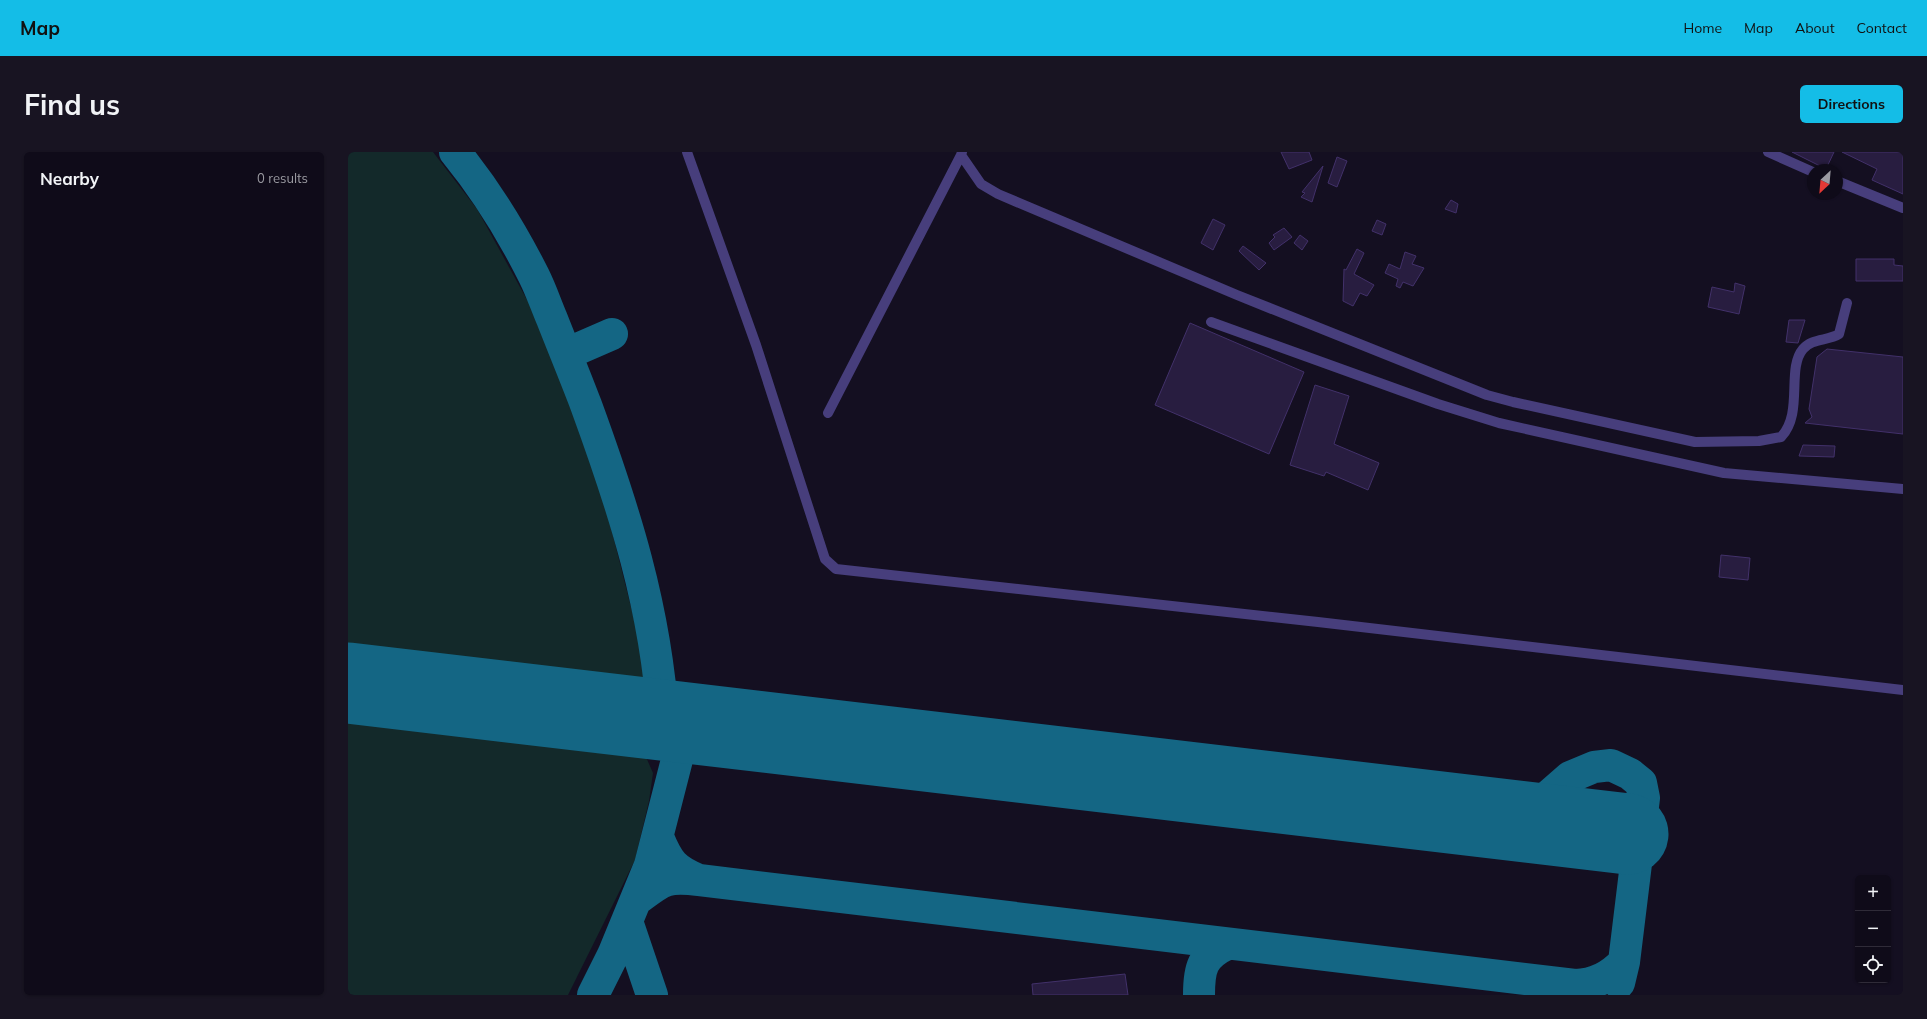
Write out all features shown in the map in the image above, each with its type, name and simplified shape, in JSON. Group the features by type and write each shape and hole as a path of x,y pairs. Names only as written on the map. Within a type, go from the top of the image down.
{"street":[{"path":"688,152 756,345 826,559 836,569 1311,621 1903,690"},
{"path":"1768,152 1807,169"},
{"path":"962,154 981,184 998,194 1237,295 1487,395 1685,441 1706,443 1759,442 1781,437 1790,424 1800,355 1804,348 1814,342 1839,334 1847,303"},
{"path":"828,413 962,154"},
{"path":"1843,183 1903,208"},
{"path":"1211,322 1438,404 1506,425 1724,473 1903,489"}],"green space":[{"path":"348,152 433,152 477,209 531,307 586,428 636,627 650,696 348,656"},
{"path":"348,706 595,734 639,741 653,773 649,801 635,860 568,995 348,995"}],"building":[{"path":"1281,152 1309,152 1312,160 1289,169"},
{"path":"1792,152 1834,152 1828,164 1816,164"},
{"path":"1842,152 1903,152 1903,194 1872,180 1877,169"},
{"path":"1337,157 1347,161 1337,187 1328,183"},
{"path":"1323,166 1312,202 1301,197 1305,193 1302,192"},
{"path":"1451,200 1458,204 1456,213 1445,209"},
{"path":"1213,219 1225,225 1213,250 1201,243"},
{"path":"1377,220 1386,224 1382,235 1372,231"},
{"path":"1284,228 1292,237 1274,250 1269,243 1275,237 1273,235"},
{"path":"1300,235 1308,241 1302,250 1294,243"},
{"path":"1243,246 1266,263 1259,270 1239,251"},
{"path":"1357,249 1364,253 1354,274 1374,285 1367,296 1360,293 1353,306 1343,301 1344,269 1346,270"},
{"path":"1405,252 1416,256 1412,264 1424,268 1413,286 1403,282 1400,288 1396,286 1398,279 1385,273 1389,264 1400,269"},
{"path":"1856,259 1894,259 1894,265 1903,266 1903,281 1856,281"},
{"path":"1735,283 1745,286 1739,314 1708,307 1712,287 1734,292"},
{"path":"1789,320 1805,320 1798,343 1786,342"},
{"path":"1190,323 1304,372 1269,454 1155,405"},
{"path":"1827,349 1903,357 1903,434 1805,423 1812,417 1809,409 1817,357"},
{"path":"1315,385 1349,396 1334,444 1379,463 1368,490 1326,472 1324,476 1290,465"},
{"path":"1803,445 1835,446 1834,457 1799,456"},
{"path":"1721,555 1750,558 1748,580 1719,577"},
{"path":"1125,974 1128,995 1033,995 1032,984"}],"taxiway":[{"path":"455,152 488,196 508,227 526,260 541,292 586,405 613,482 646,599 659,679 663,720"},
{"path":"566,354 612,334"},
{"path":"634,717 668,725 678,737"},
{"path":"593,995 613,955 650,865 682,740 695,731 704,729 724,728 751,730"},
{"path":"1538,805 1570,777 1594,767 1611,765 1630,774 1641,783 1644,798 1624,962 1619,983"},
{"path":"636,900 652,888 671,879 699,880 683,873 673,864 665,853 658,837"},
{"path":"699,880 1575,985 1582,985 1602,979 1614,972 1624,962"},
{"path":"627,921 652,995"},
{"path":"1199,995 1201,970 1207,958 1212,953 1227,944"}],"runway":[{"path":"348,683 1628,834"}]}
